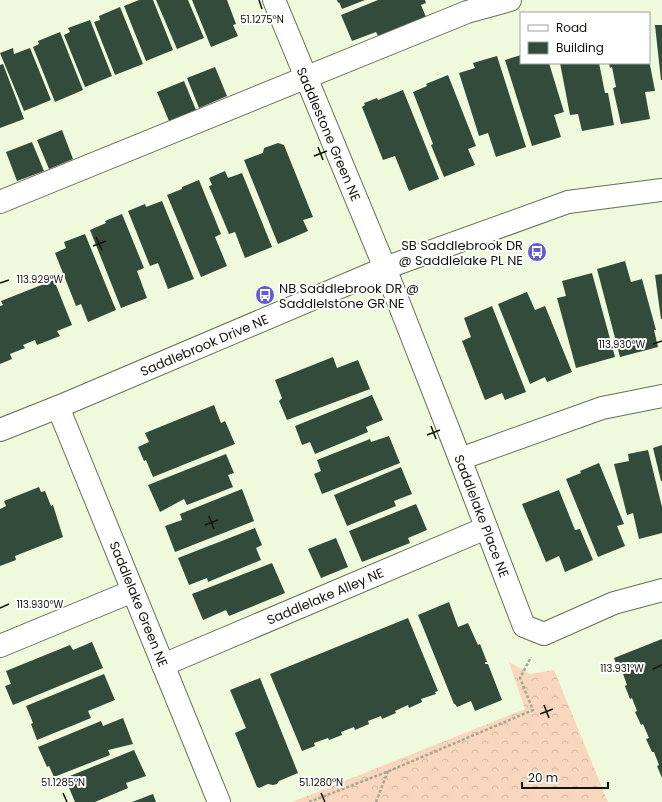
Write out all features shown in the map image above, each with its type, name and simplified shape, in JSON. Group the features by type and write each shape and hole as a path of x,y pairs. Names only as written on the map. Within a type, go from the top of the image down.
{"street":[{"name":"Saddlestone Green NE","path":"274,0 385,268"},
{"path":"0,202 467,12 510,0"},
{"name":"Saddlebrook Drive NE","path":"0,430 58,407 385,268 568,202 662,190"},
{"name":"Saddlelake Place NE","path":"385,268 524,626 544,634"},
{"path":"460,459 602,408 662,396"},
{"name":"Saddlelake Green NE","path":"58,407 219,802"},
{"name":"Saddlelake Alley NE","path":"163,665 486,528"},
{"path":"544,634 614,603 662,590"},
{"path":"0,646 133,591"}],"path":[{"path":"309,802 389,771 533,710 520,678 544,634"},
{"path":"376,802 389,771"}],"green space":[{"path":"509,662 530,674 554,670 608,802 292,802 525,709"}],"building":[{"path":"139,0 153,0 173,50 146,61 124,6"},
{"path":"156,0 188,0 204,38 177,49"},
{"path":"192,0 227,0 236,24 233,25 238,36 211,47"},
{"path":"337,0 365,0 342,9"},
{"path":"378,0 425,0 426,3 421,5 426,17 378,36 376,32 352,41 341,15"},
{"path":"120,7 143,64 115,75 94,22 100,20 99,16"},
{"path":"90,20 112,76 85,87 64,35 70,32 68,28"},
{"path":"655,25 662,25 662,80 661,80"},
{"path":"60,32 83,90 55,102 33,47 39,44 38,41"},
{"path":"13,48 14,54 30,48 51,100 24,111 0,53"},
{"path":"520,55 520,64 549,64 564,112 554,115 561,137 532,146 505,60"},
{"path":"497,56 526,147 496,157 488,133 479,136 459,73 475,68 473,63"},
{"path":"3,64 24,119 0,128 0,65"},
{"path":"560,64 599,64 605,93 608,93 614,125 582,131 578,114 570,115"},
{"path":"609,64 650,64 655,91 645,92 650,119 621,124 613,88 616,87 612,67 610,68"},
{"path":"215,67 227,96 199,108 187,78"},
{"path":"448,75 476,146 468,149 475,165 444,177 431,145 433,144 413,92 427,86 426,84"},
{"path":"184,81 196,110 169,121 157,92"},
{"path":"403,90 439,179 409,191 395,156 383,160 362,107 365,105 364,103 377,98 378,100"},
{"path":"62,130 73,159 49,169 37,140"},
{"path":"32,142 44,171 17,181 6,152"},
{"path":"278,143 284,145 313,217 303,220 308,231 278,244 244,160 263,153 264,148"},
{"path":"225,171 228,178 242,173 272,247 245,258 235,232 229,234 209,186 212,185 209,178"},
{"path":"199,180 221,234 215,237 227,266 201,277 167,195"},
{"path":"162,201 194,279 168,289 158,263 150,266 128,211 145,204 146,207"},
{"path":"122,214 144,268 137,271 147,298 121,308 90,230 106,223 105,221"},
{"path":"85,234 116,310 88,322 81,304 76,306 55,253 66,248 64,242"},
{"path":"625,261 631,282 642,279 656,330 654,330 658,347 620,357 597,269"},
{"path":"592,273 615,357 576,368 557,298 566,296 562,281"},
{"path":"662,274 662,319 661,319 655,275"},
{"path":"54,280 72,325 57,331 60,336 37,345 35,340 23,345 25,348 10,354 12,359 0,364 0,306 3,305 1,301"},
{"path":"527,292 535,310 545,306 572,372 547,382 545,377 530,384 498,304"},
{"path":"492,306 526,392 505,400 502,393 485,400 462,341 471,337 464,318"},
{"path":"333,357 337,368 358,360 370,389 287,420 279,401 282,398 275,380"},
{"path":"372,395 383,420 366,427 368,432 315,454 310,442 302,445 295,426"},
{"path":"214,405 221,423 225,421 235,444 153,477 146,460 144,461 138,447 149,442 145,433"},
{"path":"389,436 400,463 322,494 314,474 321,471 317,460 370,439 371,442"},
{"path":"662,445 662,481 661,481 653,448"},
{"path":"648,450 662,507 662,533 639,539 633,513 627,515 614,464 629,461 628,454"},
{"path":"226,454 234,473 228,475 233,487 187,505 184,499 160,512 148,485"},
{"path":"599,463 624,524 617,526 625,546 598,557 566,479"},
{"path":"401,467 412,494 394,501 396,506 347,526 334,495"},
{"path":"39,487 41,492 45,491 51,506 53,505 63,537 15,556 16,560 0,566 0,509 6,506 4,501"},
{"path":"242,489 254,521 175,552 165,526 182,520 180,514"},
{"path":"559,490 575,530 580,529 593,560 565,572 559,556 546,562 522,504"},
{"path":"416,504 427,530 408,538 410,543 362,562 349,531"},
{"path":"255,528 262,545 256,548 261,560 208,582 207,578 189,585 178,558"},
{"path":"336,538 348,567 321,578 308,549"},
{"path":"272,563 285,593 229,616 226,610 203,620 192,594"},
{"path":"449,602 458,627 468,623 478,645 480,644 487,662 485,662 485,664 488,664 502,700 475,711 471,701 457,707 454,704 418,615"},
{"path":"408,618 438,691 435,692 436,694 421,699 422,702 409,708 408,705 395,711 396,713 382,719 381,716 368,721 369,724 355,730 354,727 341,732 342,735 329,740 328,738 314,743 315,746 302,751 270,674"},
{"path":"662,639 662,778 657,766 659,765 654,752 652,752 646,739 649,738 643,724 641,725 635,712 637,711 625,686 627,685 622,671 619,672 614,658"},
{"path":"92,642 103,668 13,705 5,686 11,684 6,671 70,645 73,650"},
{"path":"104,674 115,700 88,711 91,718 37,740 31,724 33,723 26,706"},
{"path":"260,678 298,773 279,781 277,784 268,784 259,788 257,787 235,733 246,728 230,690"},
{"path":"123,718 133,744 108,750 110,755 54,777 49,766 47,767 38,747 101,721 103,726"},
{"path":"134,750 146,776 126,783 128,788 95,802 75,802 65,778"},
{"path":"153,794 156,802 132,802"}],"place":[{"name":"SB Saddlebrook DR @ Saddlelake PL NE","path":"537,252"},
{"name":"NB Saddlebrook DR @ Saddlelstone GR NE","path":"265,295"}]}
